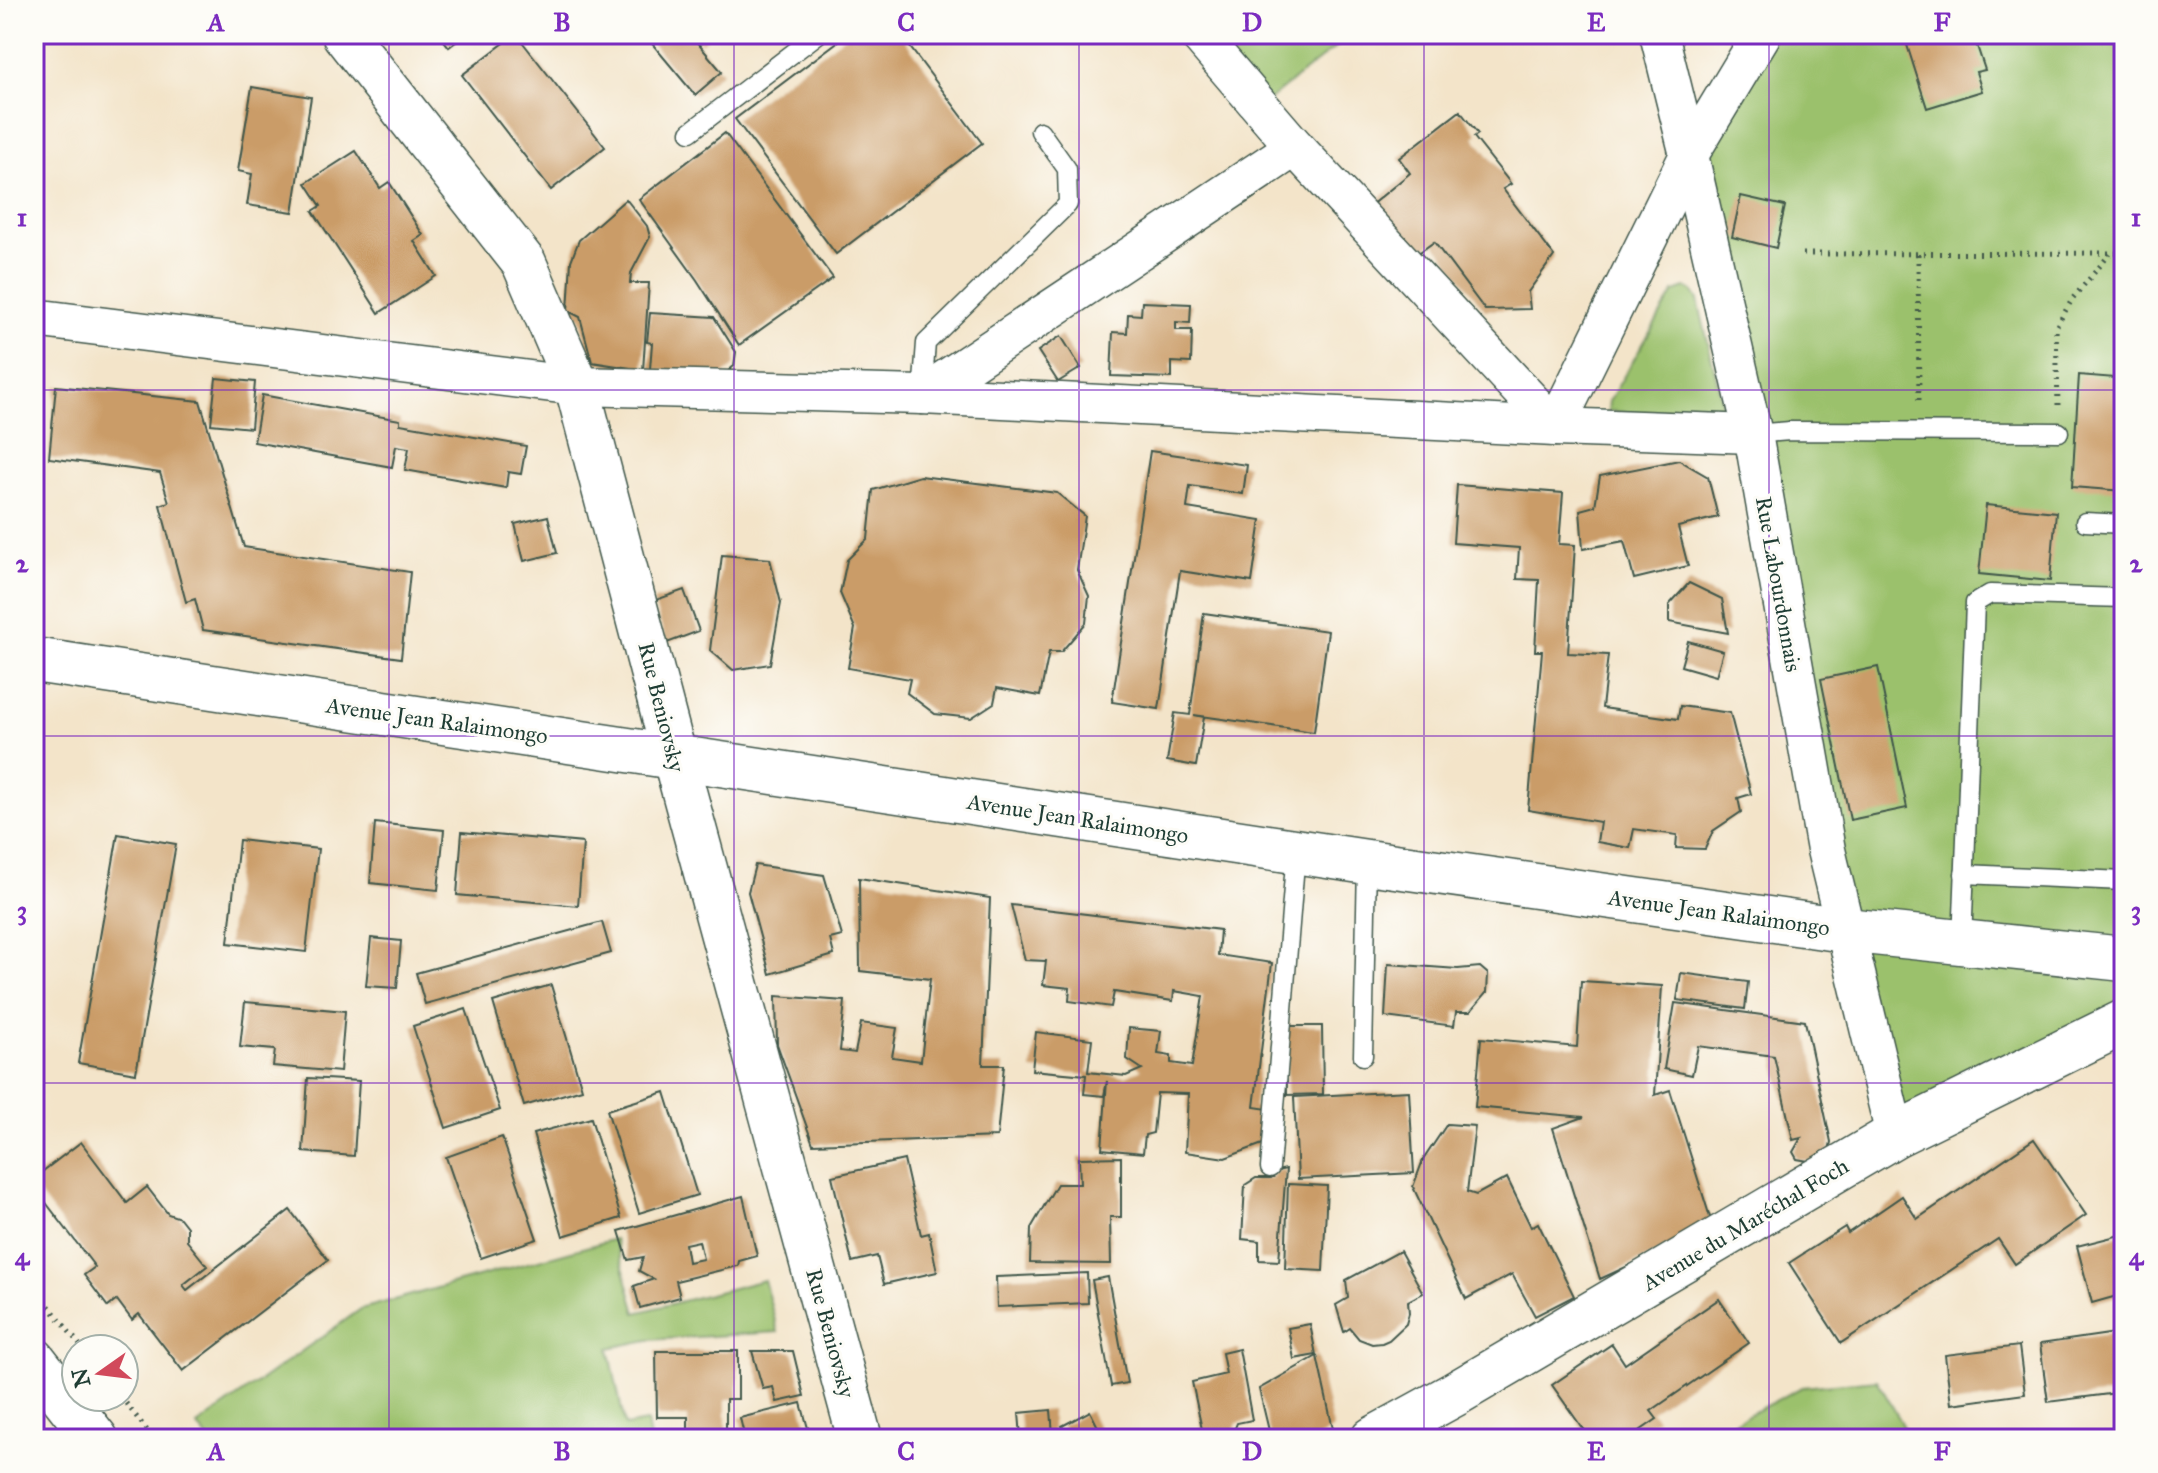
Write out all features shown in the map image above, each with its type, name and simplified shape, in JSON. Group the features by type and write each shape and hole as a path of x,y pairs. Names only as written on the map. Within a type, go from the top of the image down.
{"main road":[{"name":"Rue Beniovsky","path":"344,34 524,263 577,386 860,1439"},
{"name":"Avenue Jean Ralaimongo","path":"34,660 1367,862 1845,930 2124,959"},
{"name":"Avenue du Maréchal Foch","path":"1373,1439 1895,1135 2124,1022"},
{"path":"34,1360 96,1439"}],"street":[{"path":"1198,34 1295,147 1555,427"},
{"name":"Rue Labourdonnais","path":"1659,34 1753,434 1826,850 1895,1135"},
{"path":"1555,427 1689,155 1762,34"},
{"path":"922,395 1295,147"},
{"path":"34,318 577,386 922,395 1753,434"}],"lane":[{"path":"690,132 818,34"},
{"path":"922,395 926,343 1068,204 1067,169 1040,131"},
{"path":"1753,434 1790,431 2059,432"},
{"path":"2085,522 2124,524"},
{"path":"1962,943 1975,603 1990,594 2124,598"},
{"path":"1270,1168 1296,851"},
{"path":"1363,1056 1367,862"},
{"path":"1964,874 2124,881"}],"path":[{"path":"2059,432 2056,327 2073,298 2111,253"},
{"path":"1803,254 2124,253"},
{"path":"1918,254 1919,432"},
{"path":"34,1287 70,1333"},
{"path":"134,1413 154,1439"}],"green space":[{"path":"1206,34 1352,34 1261,106"},
{"path":"1762,34 2124,34 2124,1022 1895,1135 1689,155"},
{"path":"1685,288 1692,290 1698,300 1723,407 1706,420 1608,411 1609,401 1674,292"},
{"path":"615,1239 636,1313 764,1280 778,1332 648,1340 609,1348 625,1426 647,1422 650,1439 208,1439 197,1426 361,1309"},
{"path":"1877,1380 1903,1425 1903,1439 1702,1439 1802,1387"}],"building":[{"path":"439,34 466,34 449,47"},
{"path":"516,34 605,147 551,190 462,75"},
{"path":"644,34 690,34 722,72 695,95"},
{"path":"693,34 712,34 701,43"},
{"path":"848,34 900,34 982,143 836,254 735,119"},
{"path":"1943,34 1973,34 1985,70 1976,72 1982,91 1927,108 1907,45"},
{"path":"252,87 311,97 293,212 247,205 252,174 238,171"},
{"path":"1460,111 1478,134 1474,137 1511,184 1503,189 1554,256 1528,292 1530,309 1485,310 1434,242 1410,259 1370,206 1410,173 1399,158"},
{"path":"725,133 833,278 739,345 639,199"},
{"path":"356,151 380,188 389,182 423,235 414,241 436,276 379,313 313,211 321,206 306,183"},
{"path":"1741,196 1785,206 1776,248 1732,237"},
{"path":"626,199 647,226 650,237 631,273 630,283 649,283 643,370 592,362 580,317 568,311 571,261 579,240"},
{"path":"1142,302 1191,304 1190,323 1176,322 1176,330 1192,330 1191,363 1172,362 1172,378 1111,376 1113,332 1127,333 1128,314 1141,315"},
{"path":"650,313 714,317 736,352 734,366 722,376 650,369 652,343 647,342"},
{"path":"1061,336 1081,368 1058,382 1038,351"},
{"path":"2116,364 2124,365 2124,491 2072,487 2079,375 2115,378"},
{"path":"216,378 255,382 251,428 211,424"},
{"path":"56,386 200,401 244,547 410,572 401,658 203,630 195,599 186,602 160,505 169,502 160,473 49,458"},
{"path":"262,395 526,446 521,474 508,472 506,488 405,470 409,448 396,446 392,467 254,442"},
{"path":"1150,451 1247,465 1243,494 1190,486 1187,508 1261,520 1252,582 1180,571 1159,709 1112,702"},
{"path":"1679,460 1708,477 1718,517 1678,527 1688,566 1634,579 1624,541 1583,549 1580,510 1595,506 1600,476"},
{"path":"920,476 1057,493 1085,516 1077,570 1089,596 1086,623 1061,652 1049,652 1040,696 997,688 994,703 971,718 935,714 907,693 910,679 848,668 855,628 840,593 847,560 868,539 873,490"},
{"path":"1457,485 1563,493 1559,544 1575,545 1568,653 1608,655 1602,708 1678,719 1680,706 1730,713 1751,794 1738,798 1741,812 1713,831 1705,849 1676,848 1677,835 1634,829 1630,848 1597,842 1600,822 1528,810 1542,651 1535,651 1539,580 1517,579 1519,548 1453,543"},
{"path":"1986,505 2056,512 2050,581 1979,574"},
{"path":"548,516 557,553 524,561 515,524"},
{"path":"722,555 770,559 781,603 770,664 733,670 710,650"},
{"path":"1689,583 1722,599 1728,633 1669,622 1669,605"},
{"path":"684,590 699,631 667,643 653,601"},
{"path":"1204,613 1328,631 1314,732 1194,715 1204,717 1196,766 1167,761 1175,713 1190,715"},
{"path":"1688,641 1723,651 1716,676 1681,666"},
{"path":"1878,667 1907,808 1850,820 1821,679"},
{"path":"375,823 444,830 438,890 370,883"},
{"path":"462,832 583,843 578,906 457,895"},
{"path":"118,834 176,844 136,1073 78,1063"},
{"path":"239,840 318,849 306,952 228,943"},
{"path":"755,865 824,875 842,936 830,939 834,955 770,974 748,892"},
{"path":"859,878 990,898 983,1065 1004,1065 997,1137 813,1144 777,1044 776,996 845,1001 840,1051 855,1053 861,1023 897,1028 892,1057 921,1061 930,979 860,971"},
{"path":"1011,905 1220,930 1218,955 1272,963 1254,1107 1268,1109 1268,1142 1225,1158 1185,1152 1188,1094 1157,1093 1153,1133 1145,1135 1143,1153 1102,1149 1107,1081 1104,1096 1084,1094 1086,1075 1032,1070 1036,1032 1092,1039 1088,1072 1126,1076 1142,1069 1127,1059 1129,1028 1161,1031 1158,1054 1171,1056 1171,1063 1192,1066 1203,996 1174,991 1173,1001 1114,992 1111,1007 1069,1001 1070,988 1043,985 1046,961 1025,960"},
{"path":"602,922 611,953 425,1004 416,973"},
{"path":"371,938 401,941 397,988 366,986"},
{"path":"1388,964 1458,969 1480,967 1488,974 1487,992 1470,1012 1456,1012 1454,1026 1385,1017"},
{"path":"1681,973 1748,982 1745,1009 1677,1000"},
{"path":"1581,981 1662,986 1655,1095 1670,1090 1713,1227 1600,1279 1553,1128 1584,1117 1475,1107 1481,1038 1577,1047"},
{"path":"551,985 582,1089 524,1106 493,1002"},
{"path":"245,1002 345,1011 340,1072 273,1066 275,1050 240,1047"},
{"path":"1675,1003 1805,1021 1831,1142 1829,1150 1814,1162 1797,1159 1793,1152 1801,1138 1793,1140 1774,1056 1698,1046 1692,1075 1664,1069"},
{"path":"466,1009 500,1110 446,1128 413,1026"},
{"path":"1286,1026 1322,1026 1323,1094 1287,1095"},
{"path":"308,1078 359,1081 354,1156 303,1152"},
{"path":"1409,1091 1414,1173 1298,1179 1294,1097"},
{"path":"665,1092 697,1195 639,1213 607,1110"},
{"path":"591,1118 621,1218 563,1236 533,1134"},
{"path":"1447,1124 1475,1126 1467,1192 1476,1195 1507,1178 1531,1227 1538,1223 1574,1296 1535,1316 1512,1274 1466,1299 1413,1187 1423,1160"},
{"path":"502,1137 537,1239 481,1258 446,1157"},
{"path":"2034,1139 2086,1215 2015,1264 1998,1239 1841,1343 1789,1263 1845,1227 1848,1233 1902,1196 1917,1219"},
{"path":"81,1142 127,1203 147,1187 168,1214 180,1218 187,1227 187,1241 207,1266 183,1285 187,1290 290,1210 328,1260 183,1371 139,1314 132,1320 117,1300 108,1307 84,1275 95,1267 34,1187 34,1178"},
{"path":"1121,1157 1121,1217 1110,1217 1111,1264 1030,1263 1031,1228 1057,1184 1080,1184 1079,1158"},
{"path":"904,1160 921,1235 929,1233 937,1272 884,1284 877,1256 852,1262 832,1176"},
{"path":"1286,1169 1279,1261 1259,1260 1259,1241 1242,1239 1245,1185 1256,1178 1271,1178 1277,1171"},
{"path":"1288,1184 1327,1186 1323,1271 1285,1269"},
{"path":"743,1196 757,1256 739,1261 738,1266 676,1281 680,1297 640,1308 634,1286 654,1279 639,1271 643,1257 628,1260 619,1231","holes":["699,1241 703,1259 688,1262 685,1244"]},
{"path":"2124,1234 2124,1294 2092,1303 2077,1246"},
{"path":"1400,1251 1423,1293 1408,1301 1406,1324 1382,1343 1372,1344 1359,1339 1350,1328 1344,1332 1336,1305 1348,1298 1346,1280"},
{"path":"1087,1273 1088,1303 997,1307 996,1277"},
{"path":"1108,1277 1127,1383 1111,1386 1092,1280"},
{"path":"1719,1299 1749,1343 1651,1411 1657,1419 1628,1439 1590,1439 1552,1385 1612,1344 1625,1364"},
{"path":"1310,1324 1316,1355 1294,1359 1288,1328"},
{"path":"2123,1332 2124,1392 2048,1402 2040,1344"},
{"path":"2019,1346 2025,1394 1951,1404 1945,1355"},
{"path":"1239,1349 1252,1420 1237,1423 1233,1433 1225,1439 1204,1439 1192,1382 1226,1374 1222,1353"},
{"path":"656,1351 738,1351 738,1399 726,1399 726,1439 688,1439 688,1417 657,1417"},
{"path":"752,1351 793,1351 804,1396 777,1402 773,1387 763,1389"},
{"path":"1317,1356 1333,1429 1315,1439 1271,1439 1259,1389"},
{"path":"801,1403 811,1439 745,1439 740,1418"},
{"path":"1051,1410 1053,1435 1021,1437 1019,1413"},
{"path":"1090,1411 1104,1439 1060,1439 1067,1435 1062,1426"}]}
